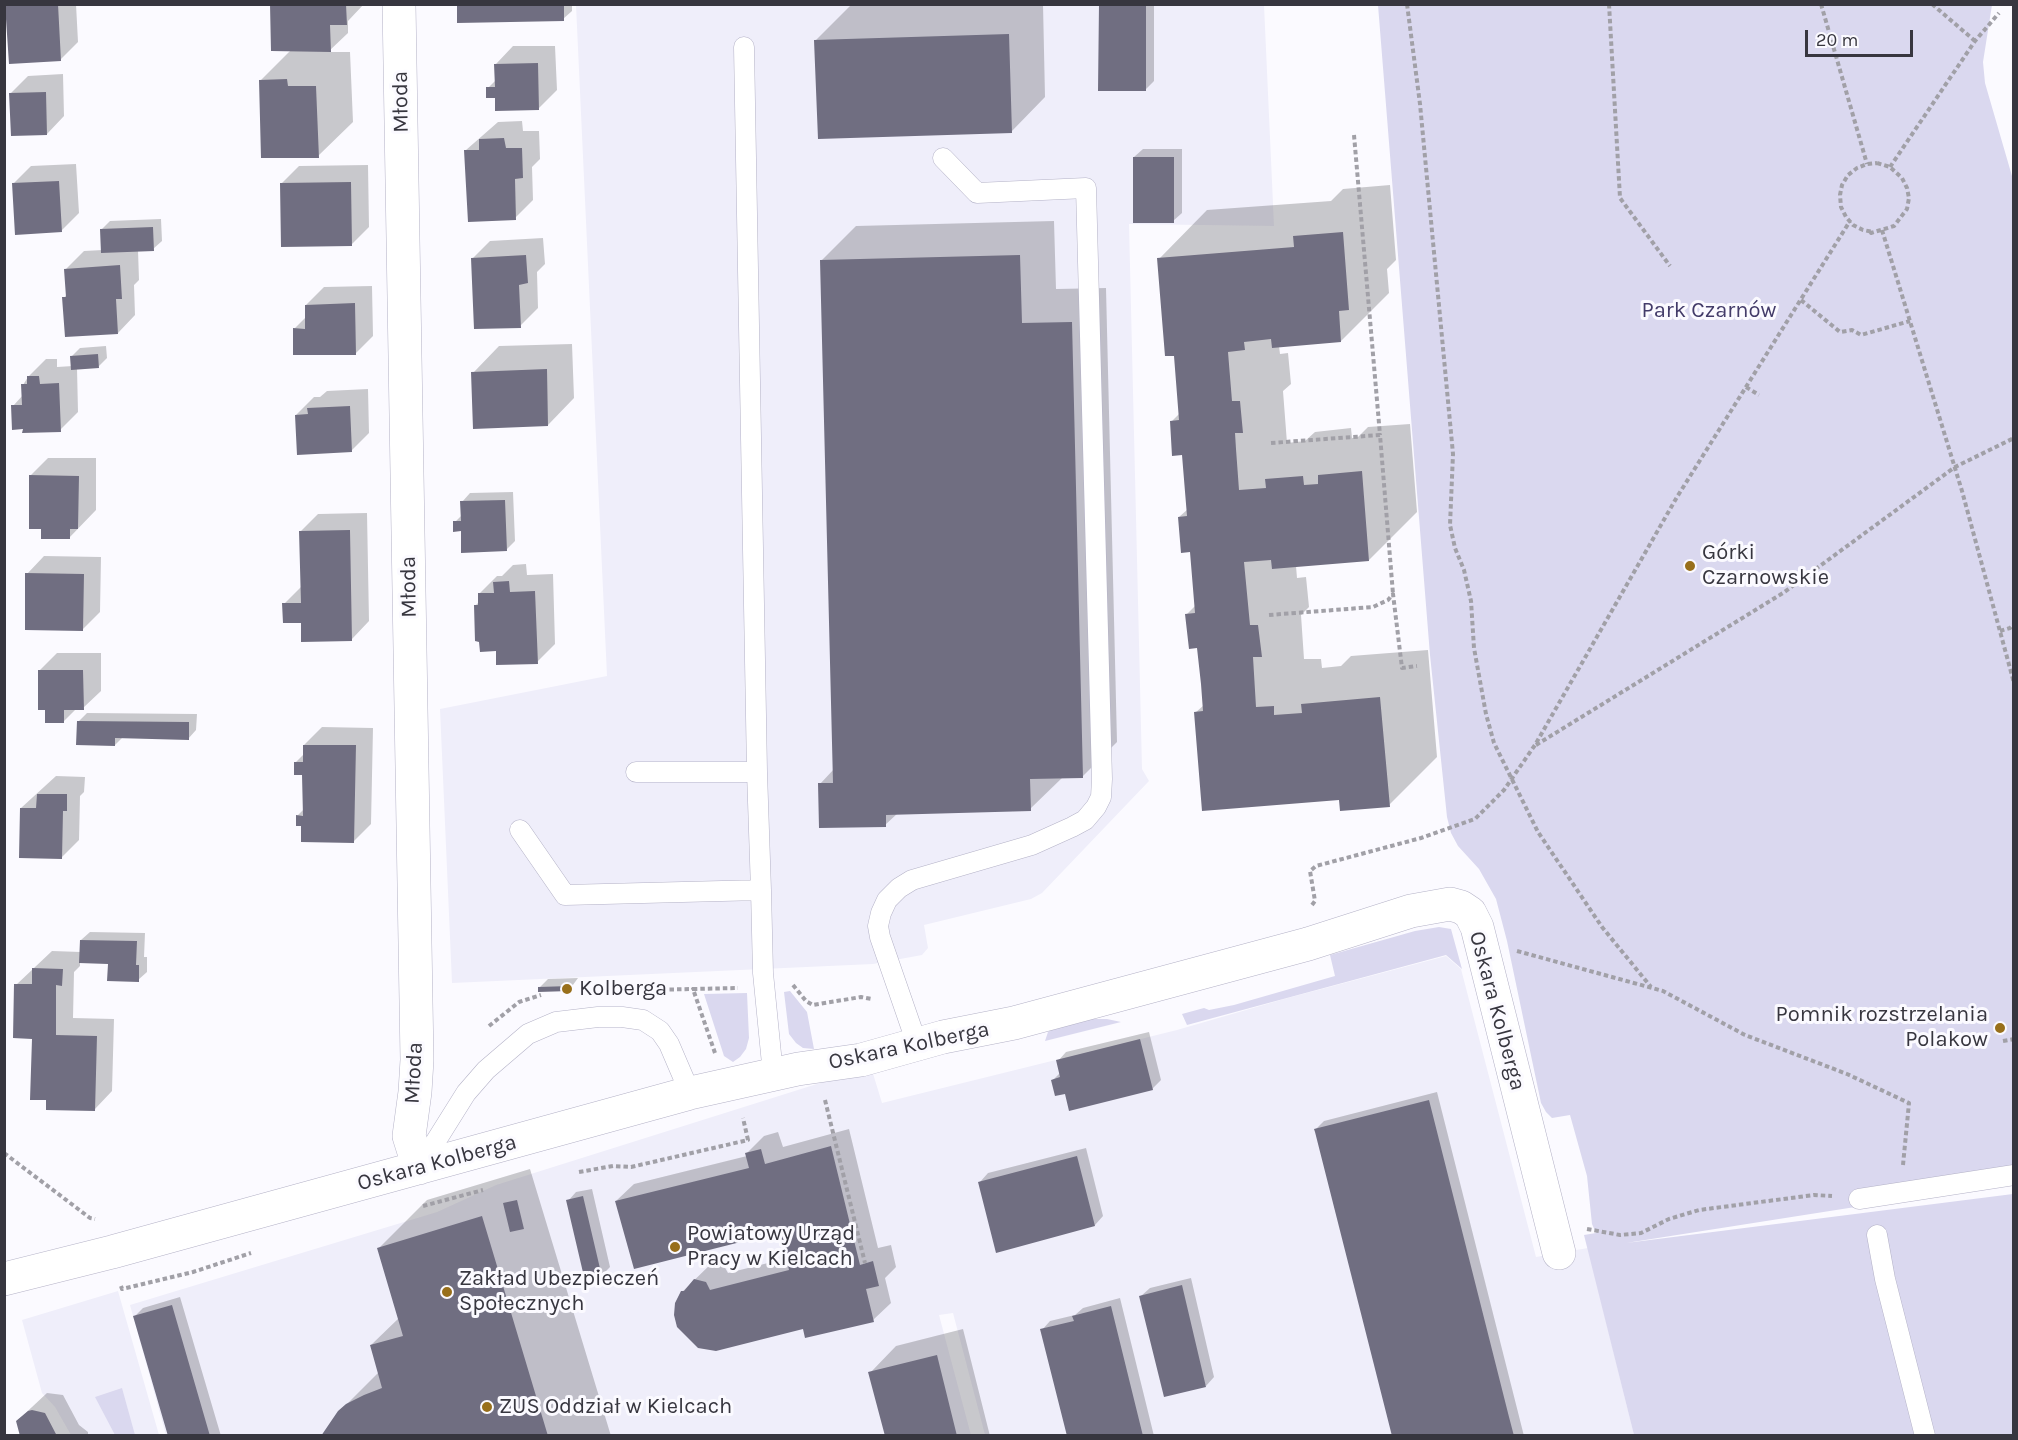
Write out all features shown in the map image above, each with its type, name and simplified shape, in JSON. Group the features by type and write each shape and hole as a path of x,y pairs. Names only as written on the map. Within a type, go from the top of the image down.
{"street":[{"name":"Młoda","path":"399,4 417,1060 409,1136 419,1168"},
{"name":"Oskara Kolberga","path":"4,1279 112,1252 690,1093 773,1074 861,1060 943,1037 1014,1023 1308,944 1358,927 1450,904 1470,913 1477,927 1558,1253"}],"lane":[{"path":"744,47 757,772 764,986 773,1074"},
{"path":"917,1044 880,937 881,913 887,900 912,879 1032,845 1085,820 1101,797 1102,779 1086,188 977,193 943,158"},
{"path":"636,772 757,772"},
{"path":"520,830 565,894 761,890"},
{"path":"419,1168 466,1093 486,1070 528,1034 556,1022 598,1017 644,1020 660,1031 669,1044 690,1093"},
{"path":"1859,1199 2013,1175"},
{"path":"1877,1235 1885,1279 1925,1436"}],"path":[{"path":"1407,4 1420,104 1453,454 1450,525 1471,601 1474,648 1486,714 1494,743 1538,832 1602,927 1651,987"},
{"path":"1609,4 1620,198 1670,267"},
{"path":"1821,4 1867,164"},
{"path":"1932,4 1975,41"},
{"path":"1890,167 1975,41 1999,13"},
{"path":"1354,135 1393,594 1402,668 1417,666"},
{"path":"1877,163 1890,167 1902,178 1907,188 1909,198 1907,209 1894,226 1871,233 1873,232 1863,230 1850,221 1841,207 1842,184 1848,175 1867,164 1877,163"},
{"path":"1310,906 1315,901 1310,871 1316,866 1421,838 1475,819 1504,790 1535,745 1677,497 1850,221"},
{"path":"1882,230 1954,467 2013,683"},
{"path":"1801,300 1840,332 1852,330 1861,335 1910,321"},
{"path":"1746,387 1759,395"},
{"path":"1271,443 1380,435"},
{"path":"1535,745 1783,593 1954,467 2013,438"},
{"path":"1269,615 1373,607 1388,600 1393,594"},
{"path":"2000,631 2010,628 2013,624"},
{"path":"1482,944 1544,957 1663,991 1745,1035 1847,1074 1909,1103 1901,1192"},
{"path":"738,988 792,984 806,1001 813,1005 861,997 903,1005"},
{"path":"636,991 693,989"},
{"path":"484,1032 496,1019 519,1002 546,994"},
{"path":"2003,1041 2013,1039"},
{"path":"813,1102 825,1099 865,1263"},
{"path":"4,1153 90,1218 104,1219"},
{"path":"1550,1222 1620,1235 1641,1233 1669,1219 1699,1210 1814,1195 1859,1199"}],"shaded area":[{"path":"576,5 1264,5 1274,226 1129,224 1142,769 1149,781 1042,893 1031,899 924,925 928,948 922,955 873,964 452,983 440,709 607,676"},
{"path":"1446,956 1461,969 1536,1257 1588,1248 1634,1435 985,1435 953,1313 939,1315 971,1435 166,1435 130,1305 437,1212 496,1185 871,1067 882,1103 1177,1030"},
{"path":"118,1291 159,1435 71,1435 55,1407 42,1393 22,1320"}],"green space":[{"name":"Park Czarnów","path":"1378,5 1992,5 1983,62 1985,83 2014,183 2013,1167 1938,1194 1626,1243 2013,1194 2013,1435 1634,1435 1584,1235 1596,1233 1592,1224 1587,1176 1570,1115 1552,1118 1541,1103 1496,899 1479,869 1458,846 1451,833 1447,817 1430,655"},
{"path":"1439,927 1451,929 1462,969 1446,955 1187,1025 1182,1014 1204,1008 1209,1010 1234,1005 1335,976 1330,955 1415,931"},
{"path":"790,991 807,1012 814,1049 803,1048 789,1034 784,992"},
{"path":"747,993 749,1038 746,1049 733,1062 724,1056 704,994"},
{"path":"1091,1019 1121,1022 1045,1041 1048,1032 1056,1027"},
{"path":"122,1388 135,1435 115,1435 95,1397"}],"building":[{"path":"5,4 58,4 61,61 9,64"},
{"path":"270,4 346,4 347,25 330,25 331,52 271,51"},
{"path":"457,4 564,4 564,21 457,23"},
{"path":"1099,4 1146,4 1146,91 1098,91"},
{"path":"1009,34 1012,133 818,139 814,40"},
{"path":"538,63 539,110 495,111 495,98 486,98 486,87 495,87 494,64"},
{"path":"287,79 288,86 316,86 319,158 261,158 259,80"},
{"path":"46,92 47,135 11,136 9,93"},
{"path":"504,138 506,148 522,148 523,178 515,179 516,220 468,222 464,150 479,150 479,139"},
{"path":"1133,157 1174,157 1174,223 1133,223"},
{"path":"59,181 62,232 15,235 12,183"},
{"path":"351,182 352,246 281,247 280,183"},
{"path":"153,227 154,251 101,253 100,229"},
{"path":"1343,232 1349,310 1339,311 1341,342 1272,348 1271,339 1244,342 1245,350 1228,352 1232,401 1240,401 1243,433 1235,433 1239,490 1266,488 1265,479 1303,476 1304,485 1318,484 1318,475 1362,471 1369,561 1272,569 1271,560 1244,562 1250,625 1258,625 1262,657 1253,657 1256,707 1274,706 1274,715 1302,713 1301,704 1380,697 1390,807 1340,811 1339,800 1202,811 1194,712 1203,711 1201,684 1197,648 1189,649 1185,614 1195,613 1190,552 1181,553 1178,517 1187,516 1182,455 1172,456 1170,421 1179,420 1174,356 1165,356 1157,258 1294,247 1293,236"},
{"path":"526,255 528,283 519,285 521,328 474,329 471,258"},
{"path":"1020,255 1022,323 1072,322 1083,778 1030,779 1031,811 886,815 886,827 819,828 818,783 833,783 820,260"},
{"path":"120,265 122,299 116,299 118,334 65,337 62,297 66,297 64,269"},
{"path":"355,303 356,355 293,355 293,328 305,329 305,305"},
{"path":"98,354 99,368 71,370 70,356"},
{"path":"547,369 548,426 473,429 471,372"},
{"path":"27,376 39,376 40,384 59,383 61,432 22,433 23,429 12,430 11,405 22,405 21,384 27,384"},
{"path":"350,406 352,452 297,455 295,415 308,414 307,408"},
{"path":"29,475 79,476 78,529 70,529 70,539 41,539 41,529 29,529"},
{"path":"505,500 507,551 461,553 461,531 453,532 453,521 461,521 460,501"},
{"path":"350,530 352,641 301,642 301,623 283,623 282,603 301,603 299,531"},
{"path":"25,573 84,574 83,631 25,630"},
{"path":"509,581 510,592 535,591 538,664 496,665 496,651 480,652 479,642 475,641 474,605 478,605 478,593 494,593 493,582"},
{"path":"38,670 83,670 84,710 64,710 64,723 45,723 45,710 38,710"},
{"path":"77,721 189,722 189,740 115,738 115,746 76,745"},
{"path":"303,745 356,745 354,843 301,842 301,826 296,826 296,815 303,816 302,775 294,775 294,762 303,762"},
{"path":"37,794 67,794 67,811 63,811 62,859 19,858 20,808 36,808"},
{"path":"80,940 137,941 136,965 139,965 139,982 107,981 108,964 79,963"},
{"path":"32,968 63,969 62,986 56,985 56,1035 97,1036 95,1111 46,1110 46,1100 30,1100 32,1039 13,1038 14,984 32,984"},
{"path":"570,986 570,991 538,992 538,987"},
{"path":"1140,1039 1153,1090 1069,1111 1065,1094 1055,1096 1051,1080 1060,1077 1056,1060"},
{"path":"1429,1100 1514,1436 1446,1436 1446,1434 1392,1436 1314,1129"},
{"name":"Powiatowy Urząd Pracy w Kielcach","path":"831,1146 860,1265 873,1261 879,1286 866,1289 874,1322 805,1338 803,1329 716,1351 698,1348 677,1327 674,1315 675,1303 681,1291 684,1291 694,1279 706,1282 710,1290 789,1270 780,1232 634,1269 615,1201 749,1168 745,1153 761,1149 765,1164"},
{"path":"1077,1156 1095,1226 996,1253 978,1182"},
{"path":"583,1196 602,1277 585,1281 566,1200"},
{"path":"517,1200 524,1229 510,1232 503,1203"},
{"name":"Zakład Ubezpieczeń Społecznych","path":"482,1216 548,1436 321,1436 338,1411 346,1404 382,1388 370,1345 403,1336 377,1248"},
{"path":"1182,1285 1206,1387 1164,1397 1139,1296"},
{"path":"172,1305 210,1436 168,1436 133,1316"},
{"path":"1111,1306 1143,1436 1067,1436 1040,1329 1074,1321 1072,1316"},
{"path":"937,1355 957,1436 885,1436 868,1372"},
{"path":"32,1410 45,1413 57,1436 20,1436 16,1421"}],"place":[{"name":"Górki Czarnowskie","path":"1690,566"},
{"name":"Kolberga","path":"567,989"},
{"name":"Pomnik rozstrzelania Polakow","path":"2000,1028"},
{"name":"Powiatowy Urząd Pracy w Kielcach","path":"675,1247"},
{"name":"Zakład Ubezpieczeń Społecznych","path":"447,1292"},
{"name":"ZUS Oddział w Kielcach","path":"487,1407"}]}
